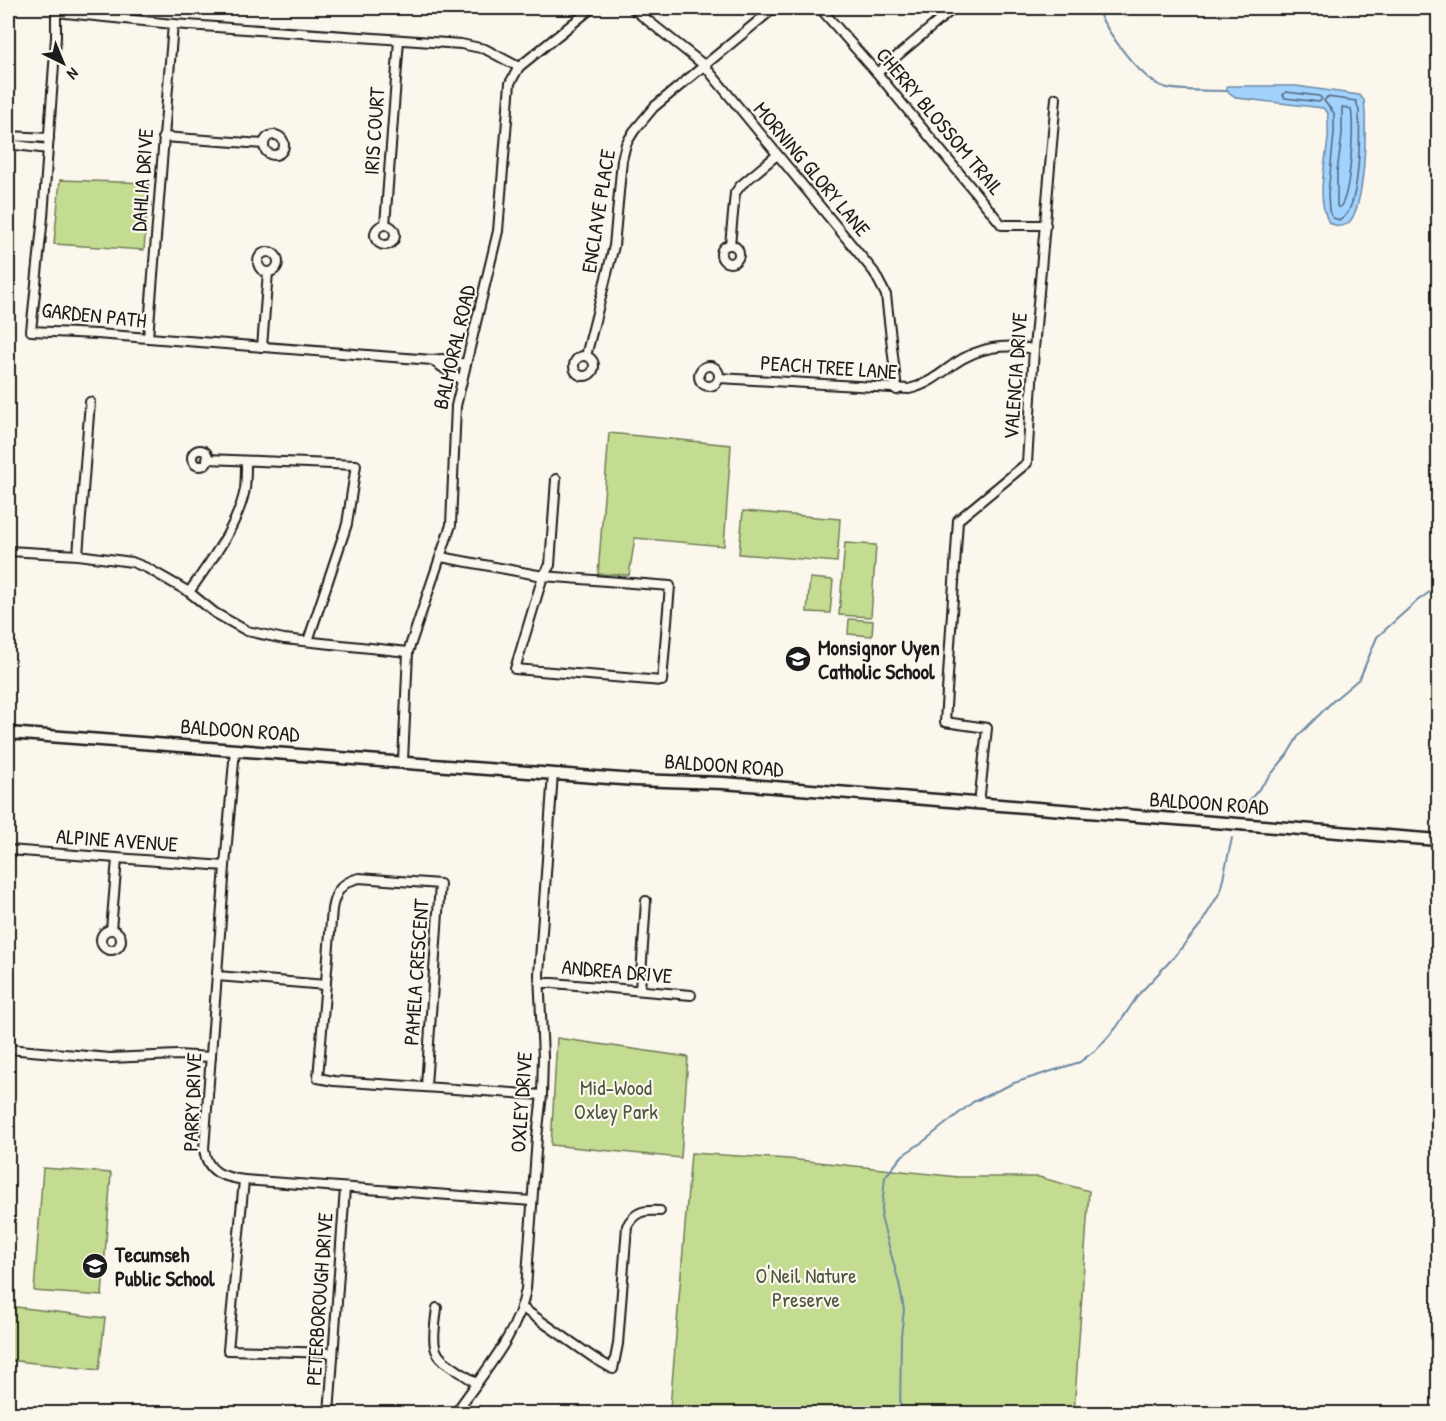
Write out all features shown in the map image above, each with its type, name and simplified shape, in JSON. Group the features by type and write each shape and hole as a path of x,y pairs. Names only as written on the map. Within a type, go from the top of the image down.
{"street":[{"path":"519,67 592,8"},
{"name":"MORNING GLORY LANE","path":"632,8 704,65 882,283 888,307 897,390"},
{"name":"ENCLAVE PLACE","path":"586,356 612,256 622,160 626,144 654,107 774,8"},
{"name":"CHERRY BLOSSOM TRAIL","path":"820,8 877,73 1002,225 1046,225"},
{"path":"877,73 954,8"},
{"name":"GARDEN PATH","path":"465,364 442,359 31,331 57,37 56,12 173,24 476,46 495,53 519,67"},
{"name":"DAHLIA DRIVE","path":"148,338 173,24"},
{"name":"IRIS COURT","path":"385,225 399,40"},
{"name":"BALMORAL ROAD","path":"404,761 408,652 451,525 456,406 498,231 510,83 519,67"},
{"name":"VALENCIA DRIVE","path":"979,804 987,728 945,722 958,520 1027,463 1034,349 1056,98"},
{"path":"8,136 49,138"},
{"path":"163,137 264,144"},
{"path":"8,144 48,149"},
{"path":"730,245 735,193 741,185 777,155"},
{"path":"262,347 268,272"},
{"name":"PEACH TREE LANE","path":"718,378 909,389 923,386 970,354 988,348 1017,346 1034,349"},
{"path":"432,360 461,380"},
{"path":"78,555 90,402"},
{"path":"207,459 356,465 347,524 308,641"},
{"path":"189,592 222,544 241,503 245,489 246,461"},
{"path":"441,557 543,576 670,586 662,681 515,669 543,576 550,565 556,479"},
{"path":"8,551 78,555 132,562 189,592 215,613 247,631 284,639 408,652"},
{"name":"BALDOON ROAD","path":"8,733 635,780 723,783 1438,840"},
{"name":"PARRY DRIVE","path":"235,749 205,1156 211,1168 226,1177 244,1180 532,1201"},
{"name":"OXLEY DRIVE","path":"455,1413 507,1339 526,1289 542,1095 543,1057 539,974 553,773"},
{"name":"ALPINE AVENUE","path":"8,850 225,866"},
{"path":"111,930 117,859"},
{"name":"PAMELA CRESCENT","path":"326,985 334,898 339,889 349,880 359,878 440,884 426,1086"},
{"path":"640,990 646,901"},
{"path":"218,976 326,985 318,1078 542,1095"},
{"name":"ANDREA DRIVE","path":"541,983 691,995"},
{"path":"8,1049 110,1058 177,1055 211,1057"},
{"path":"244,1180 228,1350 333,1353"},
{"name":"PETERBOROUGH DRIVE","path":"329,1413 345,1188"},
{"path":"521,1307 613,1369 618,1344 627,1226 641,1211 660,1211"},
{"path":"437,1308 433,1340 438,1357 476,1383"}],"green space":[{"path":"60,180 149,183 144,250 54,244"},
{"path":"609,433 731,445 724,546 635,538 629,575 598,574"},
{"path":"743,511 840,519 837,562 739,554"},
{"path":"845,543 876,545 871,617 839,615"},
{"path":"810,578 833,580 830,613 807,612"},
{"path":"849,619 873,621 872,636 848,634"},
{"name":"Mid-Wood Oxley Park","path":"557,1038 688,1057 681,1158 551,1145"},
{"name":"O'Neil Nature Preserve","path":"691,1153 789,1159 958,1177 1039,1177 1089,1191 1074,1413 664,1413 670,1408"},
{"path":"43,1168 111,1173 102,1296 34,1291"},
{"path":"8,1306 105,1318 99,1370 8,1360"}],"water":[{"path":"1227,86 1296,86 1359,95 1364,100 1365,145 1362,185 1353,216 1347,224 1340,226 1329,223 1323,202 1322,180 1328,134 1328,113 1323,108 1237,98 1227,91"}],"waterway":[{"path":"1096,8 1134,65 1154,82 1177,90 1228,91"},
{"path":"1240,812 1287,755 1299,735 1360,678 1377,637 1417,601 1438,586"},
{"path":"900,1414 901,1336 904,1310 881,1217 885,1177 903,1155 973,1102 1014,1083 1080,1062 1097,1049 1116,1028 1139,994 1201,924 1220,892 1232,838"}],"place":[{"name":"Monsignor Uyen Catholic School","path":"798,659"},
{"name":"Tecumseh Public School","path":"95,1266"}]}
